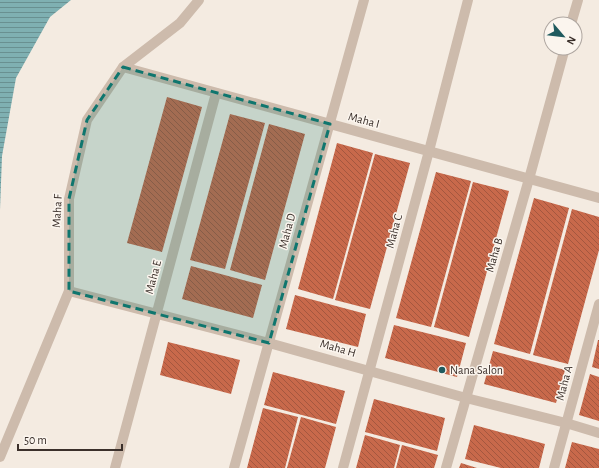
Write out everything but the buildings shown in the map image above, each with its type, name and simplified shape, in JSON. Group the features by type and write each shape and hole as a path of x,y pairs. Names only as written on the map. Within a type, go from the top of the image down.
{"street":[{"name":"Maha F","path":"0,457 69,291 69,199 87,120 123,67 180,23 199,0"},
{"name":"Maha D","path":"234,468 364,0"},
{"name":"Maha C","path":"343,468 429,151 468,0"},
{"path":"573,16 578,0"},
{"name":"Maha B","path":"446,468 563,56"},
{"name":"Maha I","path":"123,67 599,198"},
{"name":"Maha E","path":"115,468 216,93"},
{"name":"Maha H","path":"69,291 269,343 466,398 566,423 599,433"},
{"name":"Maha A","path":"554,468 599,304"}],"highlighted area":[{"path":"123,67 330,124 269,343 69,291 69,199 87,120"}],"water":[{"path":"0,0 71,0 50,17 16,78 2,156 0,210"}],"place":[{"name":"Nana Salon","path":"442,370"}]}
